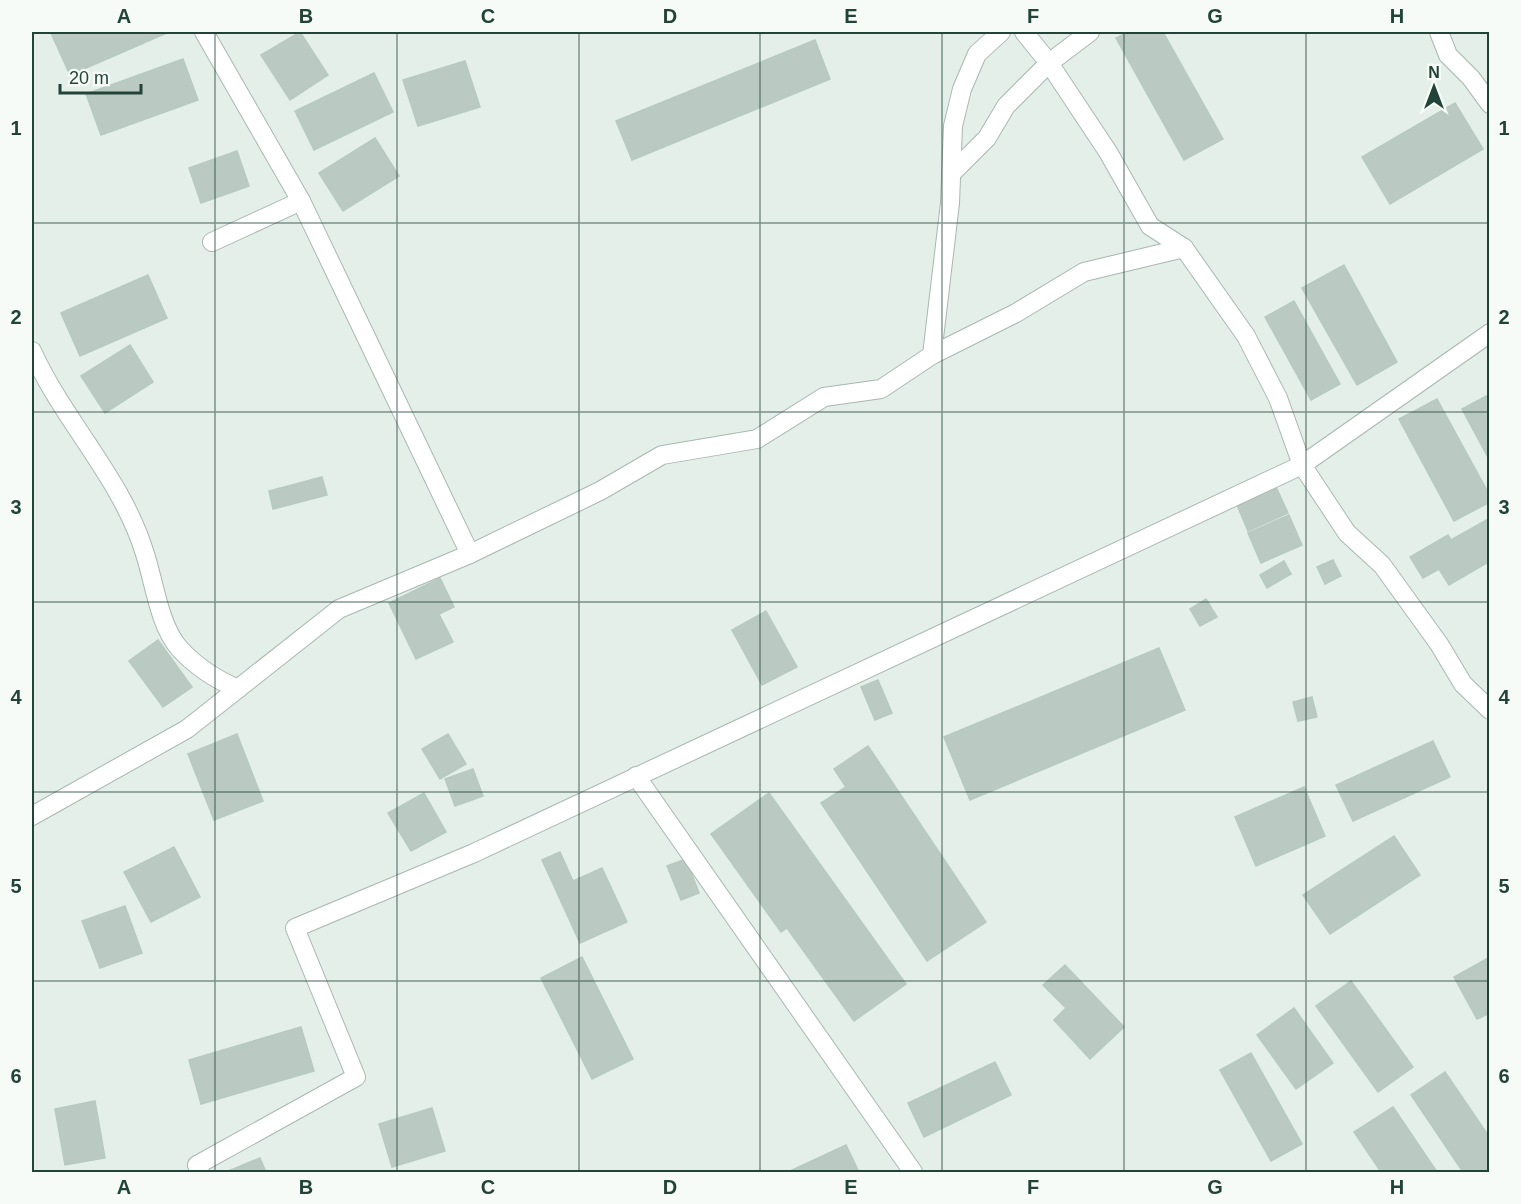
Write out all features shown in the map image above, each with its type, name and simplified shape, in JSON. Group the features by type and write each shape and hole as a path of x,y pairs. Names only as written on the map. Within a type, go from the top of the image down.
{"street":[{"path":"204,32 301,201 470,554"},
{"path":"932,355 953,172 953,126 962,89 977,54 1001,32"},
{"path":"1024,32 1049,63 1108,152 1150,226 1184,248 1246,336 1278,398 1302,465 1347,533 1382,565 1439,644 1463,684 1490,710"},
{"path":"953,172 987,138 1006,106 1049,63 1090,32"},
{"path":"1439,32 1448,55 1471,78 1490,104"},
{"path":"212,242 301,201"},
{"path":"32,816 187,729 339,609 470,554 600,491 662,455 757,439 824,397 881,388 932,355 1016,313 1084,272 1184,248"},
{"path":"200,1173 197,1166 356,1077 295,928 474,853 1302,465 1490,333"},
{"path":"32,351 100,460 133,520 163,615 177,646 209,676 238,689"},
{"path":"636,776 914,1173"}],"building":[{"path":"169,32 70,75 51,33"},
{"path":"300,32 328,75 290,100 261,55"},
{"path":"1128,32 1163,32 1223,139 1184,160 1116,38"},
{"path":"815,40 830,79 632,160 616,121"},
{"path":"183,59 198,100 101,135 86,94"},
{"path":"465,61 480,107 418,126 403,80"},
{"path":"374,73 393,112 314,150 295,111"},
{"path":"1455,103 1483,149 1390,204 1362,157"},
{"path":"375,138 399,176 343,211 319,173"},
{"path":"237,151 249,186 201,203 189,168"},
{"path":"1344,265 1397,362 1357,385 1302,288"},
{"path":"148,275 167,318 80,356 61,313"},
{"path":"1294,301 1340,384 1311,400 1265,317"},
{"path":"130,345 153,382 105,413 81,376"},
{"path":"1490,394 1490,461 1462,409"},
{"path":"1437,399 1490,496 1490,502 1454,521 1399,419"},
{"path":"322,477 327,495 273,509 269,491"},
{"path":"1276,487 1288,513 1248,531 1237,505"},
{"path":"1289,515 1302,545 1261,563 1248,533"},
{"path":"1490,518 1490,561 1449,585 1439,569 1423,578 1410,557 1448,535 1451,540"},
{"path":"1333,560 1341,576 1325,584 1317,567"},
{"path":"1284,561 1291,574 1267,588 1260,575"},
{"path":"440,578 454,607 439,614 453,642 416,659 389,603"},
{"path":"1206,599 1217,617 1200,626 1190,609"},
{"path":"766,611 797,667 762,685 732,630"},
{"path":"158,640 192,687 163,707 129,661"},
{"path":"1159,648 1185,710 970,800 944,737"},
{"path":"878,680 892,713 875,720 861,687"},
{"path":"1312,697 1317,717 1298,721 1293,702"},
{"path":"237,734 263,801 214,820 188,754"},
{"path":"448,734 466,764 440,779 422,749"},
{"path":"1433,741 1450,777 1353,821 1336,785"},
{"path":"868,746 986,922 927,961 821,803 846,787 834,769"},
{"path":"473,769 483,796 455,806 445,779"},
{"path":"1304,787 1325,836 1256,866 1235,817"},
{"path":"424,793 446,832 411,851 388,813"},
{"path":"769,793 906,984 854,1021 787,928 781,932 711,834"},
{"path":"1394,836 1420,875 1330,934 1303,895"},
{"path":"174,847 200,897 151,922 124,872"},
{"path":"560,852 573,881 602,868 627,922 580,943 542,860"},
{"path":"686,859 699,893 681,900 667,866"},
{"path":"125,906 142,953 100,968 82,921"},
{"path":"582,957 633,1059 592,1079 541,978"},
{"path":"1490,957 1490,1013 1477,1019 1454,977"},
{"path":"1065,965 1124,1027 1090,1059 1054,1020 1066,1008 1043,985"},
{"path":"1351,981 1413,1067 1378,1092 1316,1006"},
{"path":"1294,1008 1333,1063 1296,1089 1257,1035"},
{"path":"301,1027 314,1071 201,1104 189,1060"},
{"path":"1251,1053 1302,1144 1271,1161 1220,1070"},
{"path":"995,1062 1011,1095 924,1137 908,1103"},
{"path":"1445,1072 1490,1138 1490,1172 1463,1172 1411,1095"},
{"path":"95,1101 105,1158 65,1165 55,1109"},
{"path":"1393,1107 1437,1172 1381,1172 1354,1132"},
{"path":"432,1108 445,1151 392,1167 379,1124"},
{"path":"846,1145 859,1172 788,1172"},
{"path":"260,1158 266,1172 226,1172"}]}
